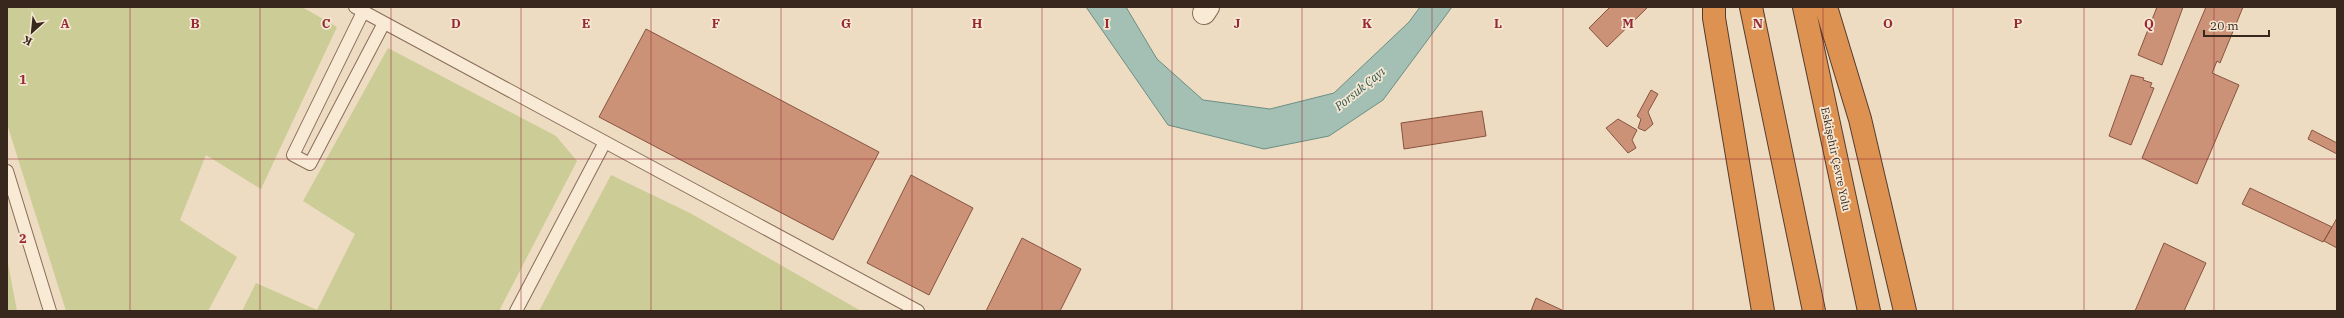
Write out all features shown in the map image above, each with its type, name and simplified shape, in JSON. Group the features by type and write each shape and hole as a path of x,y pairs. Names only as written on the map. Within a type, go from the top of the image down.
{"highway":[{"path":"1714,7 1714,18 1764,311"},
{"path":"1751,7 1814,311"},
{"name":"Eskişehir Çevre Yolu","path":"1804,7 1868,311"},
{"path":"1826,7 1860,119 1905,311"}],"lane":[{"path":"384,23 310,164 293,155 359,9 918,311"},
{"path":"516,311 605,142"},
{"path":"7,171 50,311"}],"green space":[{"path":"7,7 302,7 337,27 261,189 206,155 180,220 237,257 208,311 66,311 7,124"},
{"path":"388,48 556,136 577,161 499,311 242,311 256,283 317,310 355,234 303,201"},
{"path":"611,175 690,213 861,311 539,311"},
{"path":"7,258 17,311 7,311"}],"water":[{"name":"Porsuk Çayı","path":"1086,7 1126,7 1157,59 1203,100 1270,109 1334,93 1409,22 1420,7 1452,7 1383,100 1329,136 1264,149 1168,125"}],"building":[{"path":"1610,7 1648,7 1607,47 1589,28"},
{"path":"2157,7 2183,7 2162,65 2138,55"},
{"path":"2206,7 2243,7 2220,63 2217,61 2212,73 2239,85 2197,184 2142,158"},
{"path":"646,29 879,152 833,240 599,117"},
{"path":"2131,75 2144,78 2143,80 2152,83 2150,87 2154,88 2131,145 2109,136"},
{"path":"1651,90 1658,94 1648,112 1653,124 1645,131 1638,128 1641,119 1637,116"},
{"path":"1482,111 1486,136 1404,149 1401,123"},
{"path":"1618,119 1637,130 1632,140 1636,148 1628,153 1606,128"},
{"path":"2312,130 2337,143 2337,154 2308,139"},
{"path":"911,175 973,208 929,295 867,263"},
{"path":"2250,188 2332,227 2323,242 2242,204"},
{"path":"2337,218 2337,248 2324,241"},
{"path":"1022,238 1081,269 1060,311 986,311"},
{"path":"2164,243 2206,263 2184,311 2135,311"},
{"path":"1536,298 1564,311 1531,311"}]}
